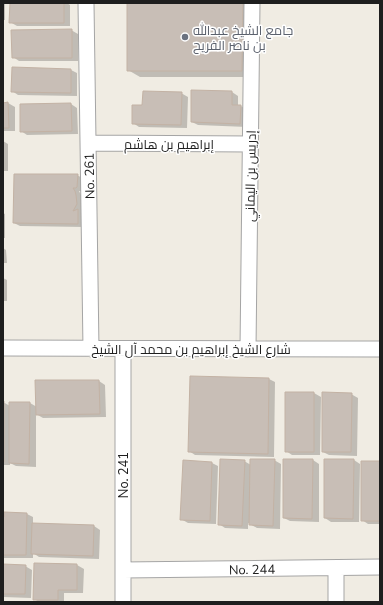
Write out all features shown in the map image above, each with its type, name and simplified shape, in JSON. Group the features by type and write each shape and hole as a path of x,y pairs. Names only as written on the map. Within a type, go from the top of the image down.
{"street":[{"name":"No. 261","path":"86,3 91,349"},
{"name":"إدريس بن اليماني","path":"248,349 252,3"},
{"name":"إبراهيم بن هاشم","path":"88,143 250,144"},
{"name":"شارع الشيخ إبراهيم بن محمد آل الشيخ","path":"3,348 380,349"},
{"name":"No. 241","path":"123,349 123,602"},
{"name":"No. 244","path":"123,570 380,567"},
{"path":"336,568 336,602"}],"building":[{"path":"10,3 64,3 64,23 9,23"},
{"name":"جامع الشيخ عبدالله بن ناصر الفريح","path":"127,3 243,3 242,71 127,71"},
{"path":"72,29 72,58 12,58 11,30"},
{"path":"12,67 71,69 71,93 11,92"},
{"path":"191,90 232,91 232,105 241,105 240,124 191,122"},
{"path":"143,91 182,92 181,125 132,124 132,105 142,105"},
{"path":"8,102 9,128 3,128 3,103"},
{"path":"71,103 72,131 20,132 20,104"},
{"path":"14,174 78,174 77,187 73,188 76,195 77,204 73,211 78,209 78,224 13,223"},
{"path":"190,376 269,378 268,454 188,452"},
{"path":"35,380 99,380 100,414 36,415"},
{"path":"285,392 314,392 314,452 285,452"},
{"path":"322,392 352,393 351,452 322,452"},
{"path":"4,401 4,462 3,462"},
{"path":"9,402 30,402 29,464 9,463"},
{"path":"220,459 245,460 242,526 218,525"},
{"path":"250,459 275,459 273,526 249,525"},
{"path":"283,459 313,459 312,519 283,518"},
{"path":"324,459 354,459 353,519 324,518"},
{"path":"183,460 212,462 210,521 180,520"},
{"path":"361,461 380,461 380,521 361,521"},
{"path":"4,512 27,513 26,555 3,555"},
{"path":"32,523 94,525 93,556 31,554"},
{"path":"34,563 77,564 77,590 58,590 58,600 33,600"},
{"path":"3,564 26,565 25,594 3,594"}],"place":[{"name":"جامع الشيخ عبدالله بن ناصر الفريح","path":"185,37"}]}
